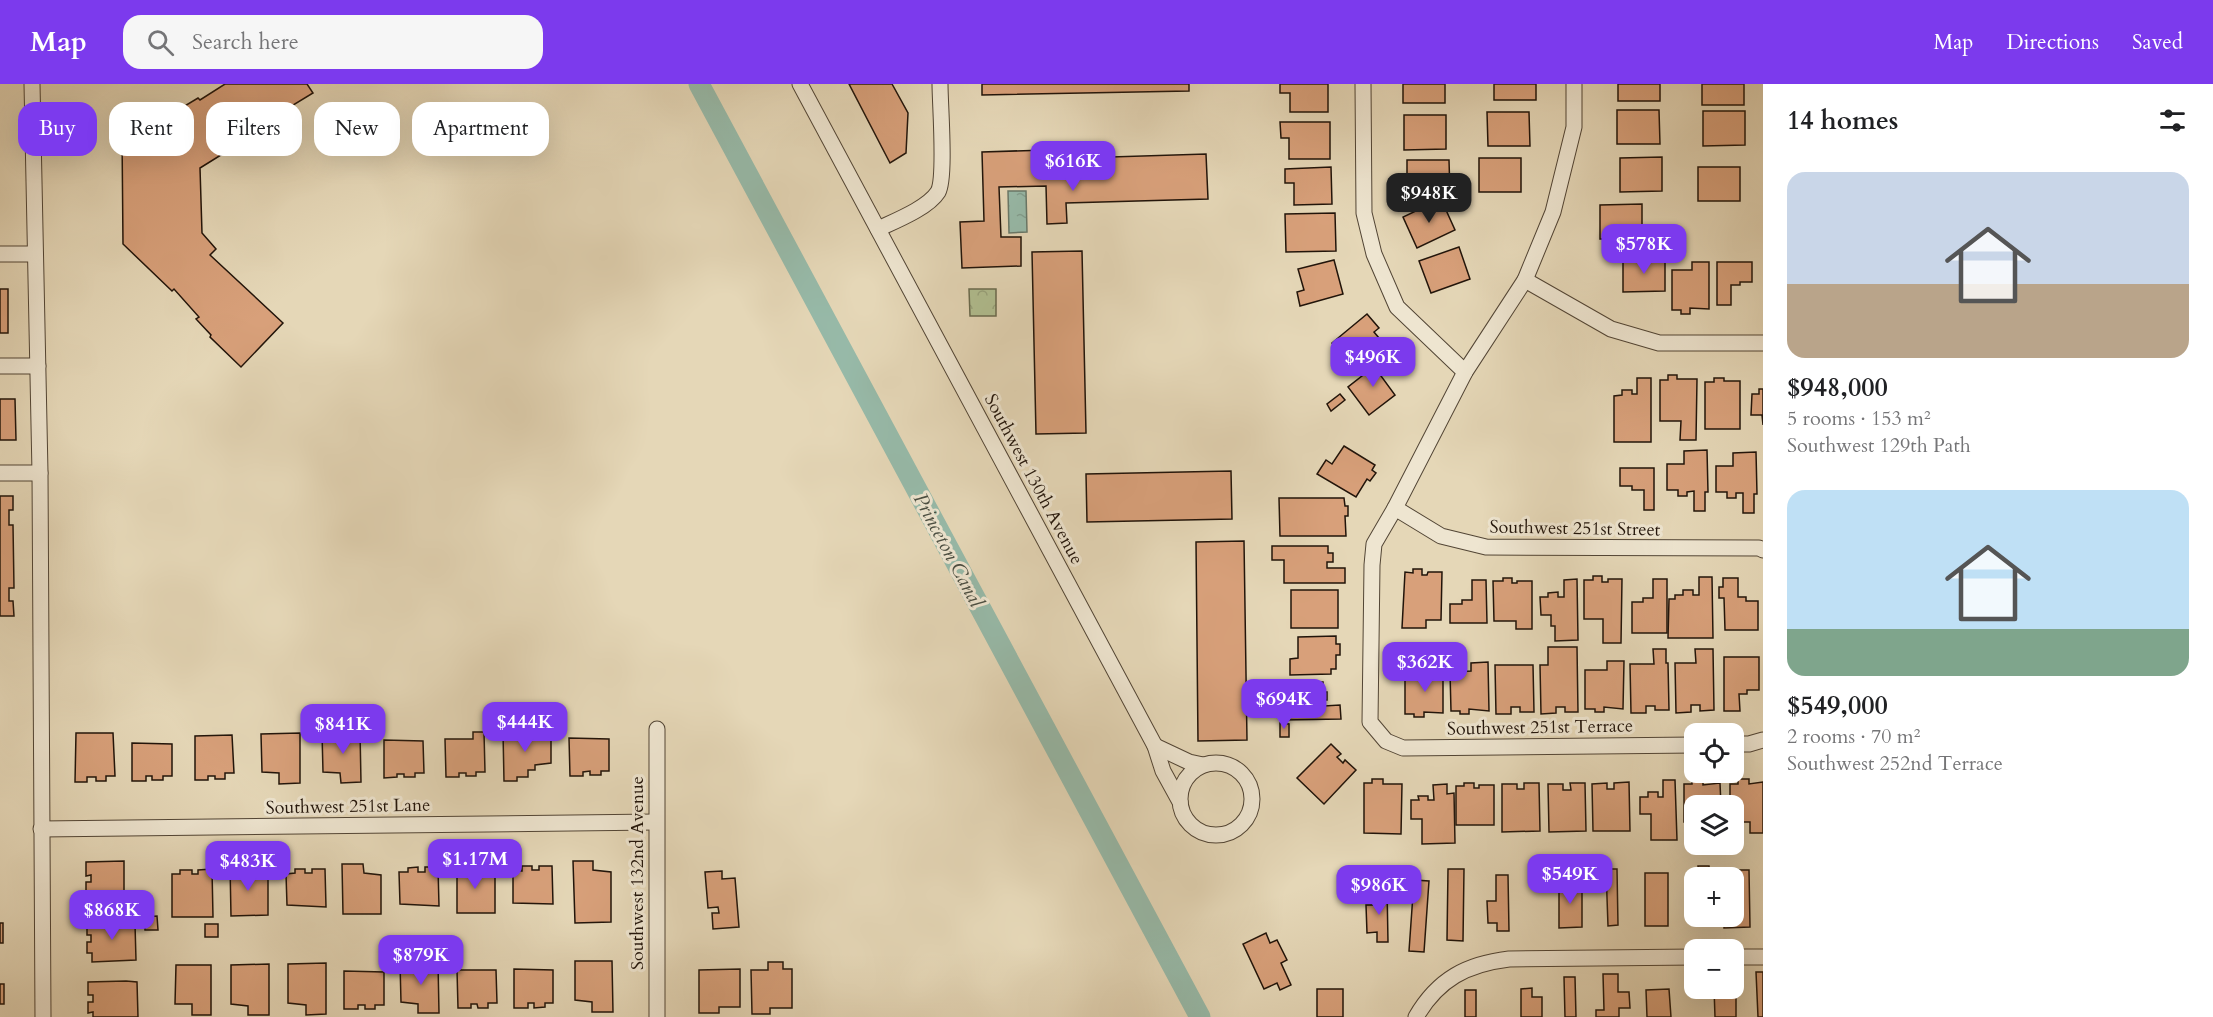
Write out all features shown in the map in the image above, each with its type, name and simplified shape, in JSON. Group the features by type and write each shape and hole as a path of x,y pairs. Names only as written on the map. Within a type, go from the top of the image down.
{"street":[{"path":"32,84 40,473 43,1017"},
{"name":"Southwest 130th Avenue","path":"800,84 1155,746 1163,771 1180,802"},
{"path":"878,230 923,206 938,192 942,164 940,84"},
{"path":"1363,84 1364,213 1374,254 1397,307 1465,372"},
{"path":"1395,508 1465,372 1525,280 1552,212 1574,127 1574,84"},
{"path":"0,254 35,254"},
{"path":"1525,280 1611,329 1659,343 1763,343"},
{"path":"0,366 38,366"},
{"path":"0,473 40,473"},
{"name":"Southwest 251st Street","path":"1395,508 1441,536 1486,547 1760,548 1763,550"},
{"name":"Southwest 251st Terrace","path":"1395,508 1374,544 1372,565 1370,722 1386,741 1403,748 1684,745"},
{"name":"Southwest 132nd Avenue","path":"657,729 657,1017"},
{"path":"1744,744 1763,740"},
{"path":"1155,746 1189,762 1203,765 1223,764 1241,773 1247,780 1252,800 1247,818 1232,832 1223,835 1203,833 1187,821 1180,802 1183,784 1195,770 1203,765"},
{"name":"Southwest 251st Lane","path":"41,829 656,822"},
{"path":"1416,1017 1443,982 1476,965 1492,961 1684,957"},
{"path":"1744,957 1763,957"}],"green space":[{"path":"969,289 996,289 996,316 970,316"}],"water":[{"path":"1008,191 1026,191 1027,232 1009,233"}],"building":[{"path":"225,84 307,84 313,93 298,102 206,102 206,156 219,156 200,168 202,233 216,249 210,255 283,323 241,367 210,337 211,335 196,319 199,317 174,289 172,291 123,244 122,156 194,156 194,102 191,102 198,98 200,100"},
{"path":"849,84 892,84 908,113 906,153 890,163"},
{"path":"982,84 1189,84 1189,91 982,95"},
{"path":"1280,84 1328,84 1328,112 1290,112 1290,93 1280,93"},
{"path":"1403,84 1445,84 1445,103 1403,103"},
{"path":"1494,84 1536,84 1536,100 1494,100"},
{"path":"1618,84 1660,84 1660,101 1618,101"},
{"path":"1702,84 1744,84 1744,105 1702,105"},
{"path":"1617,110 1659,110 1660,144 1617,144"},
{"path":"1703,111 1745,111 1745,145 1703,146"},
{"path":"1487,112 1529,112 1530,146 1488,146"},
{"path":"1404,115 1446,115 1446,149 1404,150"},
{"path":"1280,122 1330,122 1330,159 1289,159 1289,138 1281,138"},
{"path":"1046,150 1047,159 1206,154 1208,199 1066,203 1067,223 1047,224 1046,186 999,187 1001,237 1021,237 1021,266 962,268 960,222 984,221 982,152"},
{"path":"1662,157 1662,191 1620,192 1620,158"},
{"path":"1479,158 1521,158 1521,192 1479,192"},
{"path":"1407,160 1449,160 1450,194 1407,194"},
{"path":"1331,167 1332,204 1294,205 1294,183 1285,183 1285,169"},
{"path":"1698,167 1740,167 1740,201 1698,201"},
{"path":"1441,199 1455,230 1417,248 1403,217"},
{"path":"1642,204 1642,239 1600,239 1600,205"},
{"path":"1335,213 1336,251 1286,252 1285,214"},
{"path":"1459,247 1470,279 1431,293 1419,261"},
{"path":"1082,251 1086,433 1036,434 1032,252"},
{"path":"1665,257 1665,291 1623,292 1623,258"},
{"path":"1334,260 1343,294 1300,306 1297,292 1304,290 1298,269"},
{"path":"1692,262 1709,262 1709,309 1690,308 1690,314 1681,314 1681,310 1672,310 1672,270 1692,270"},
{"path":"1717,262 1752,262 1752,282 1731,285 1731,305 1717,305"},
{"path":"0,289 8,289 8,333 0,333"},
{"path":"1367,314 1379,328 1374,332 1384,344 1348,374 1340,365 1347,360 1332,343"},
{"path":"1385,358 1392,368 1381,376 1395,395 1369,415 1348,387"},
{"path":"1668,375 1677,375 1677,379 1697,379 1696,440 1680,440 1681,421 1660,421 1660,380 1668,380"},
{"path":"1637,378 1651,378 1651,442 1614,442 1614,396 1622,395 1622,390 1632,390 1632,394 1637,394"},
{"path":"1714,378 1724,378 1724,381 1740,381 1740,429 1705,429 1705,382 1714,382"},
{"path":"1759,389 1763,389 1763,425 1762,415 1751,415 1752,394 1759,394"},
{"path":"1340,394 1345,400 1331,411 1327,404"},
{"path":"0,399 15,399 16,440 0,440"},
{"path":"1344,446 1375,465 1372,470 1376,473 1370,481 1367,479 1356,497 1317,474 1326,460 1332,464"},
{"path":"1707,450 1708,492 1705,492 1705,511 1694,511 1694,491 1687,492 1687,496 1678,496 1678,490 1667,490 1667,464 1684,464 1684,451"},
{"path":"1756,452 1757,494 1754,494 1754,513 1743,513 1743,493 1736,493 1736,498 1727,498 1727,492 1716,492 1716,466 1733,466 1733,453"},
{"path":"1620,468 1654,468 1654,510 1644,510 1644,490 1632,490 1632,486 1620,486"},
{"path":"1231,471 1232,519 1087,522 1086,474"},
{"path":"0,496 13,496 13,510 9,510 9,525 13,525 14,588 9,588 9,601 13,601 14,616 0,616"},
{"path":"1279,498 1344,498 1345,506 1348,506 1348,516 1345,516 1346,536 1280,536"},
{"path":"1244,541 1247,740 1198,741 1196,542"},
{"path":"1272,546 1328,546 1328,553 1333,553 1333,562 1327,562 1327,568 1345,568 1345,583 1284,583 1284,560 1272,560"},
{"path":"1413,569 1422,569 1422,575 1427,575 1428,572 1442,572 1441,620 1426,620 1426,628 1402,628 1405,572 1413,573"},
{"path":"1593,576 1602,576 1602,582 1608,582 1608,579 1622,579 1621,643 1603,643 1603,619 1584,619 1584,580 1593,580"},
{"path":"1699,577 1712,577 1713,638 1668,638 1669,599 1675,599 1675,595 1683,595 1683,590 1693,590 1693,595 1699,595"},
{"path":"1503,578 1512,578 1512,583 1532,581 1532,629 1516,629 1516,621 1494,621 1493,581 1503,581"},
{"path":"1723,578 1738,578 1738,597 1746,597 1746,601 1758,601 1758,630 1725,630 1724,598 1719,598 1719,587 1723,587"},
{"path":"1577,579 1578,640 1555,641 1555,626 1551,626 1551,615 1541,615 1540,597 1548,597 1548,593 1558,592 1558,597 1564,597 1564,580"},
{"path":"1653,579 1667,579 1667,633 1632,633 1632,602 1643,602 1643,598 1653,598"},
{"path":"1472,580 1486,580 1487,623 1450,623 1450,604 1462,604 1462,600 1472,600"},
{"path":"1291,590 1338,590 1338,628 1291,628"},
{"path":"1336,636 1336,644 1340,644 1340,655 1336,655 1336,669 1331,669 1331,674 1290,675 1290,659 1298,658 1298,637"},
{"path":"1548,647 1577,647 1578,712 1565,712 1565,707 1556,707 1556,713 1541,714 1540,665 1548,665"},
{"path":"1391,648 1403,648 1403,670 1390,670"},
{"path":"1653,649 1666,649 1669,710 1655,710 1655,706 1646,706 1646,713 1631,713 1630,664 1654,664"},
{"path":"1695,649 1713,649 1714,710 1700,711 1700,705 1691,705 1691,712 1676,713 1675,663 1696,663"},
{"path":"1724,657 1759,657 1759,690 1747,690 1747,694 1739,694 1740,711 1724,711"},
{"path":"1607,661 1624,661 1623,709 1604,707 1604,712 1595,712 1595,709 1585,709 1585,670 1607,670"},
{"path":"1488,662 1489,711 1469,709 1469,714 1460,714 1460,711 1451,711 1450,672 1471,671 1471,663"},
{"path":"1495,665 1533,665 1534,712 1520,712 1520,707 1511,707 1511,714 1496,714"},
{"path":"1443,666 1443,713 1424,712 1424,717 1405,714 1405,675 1427,675 1426,667"},
{"path":"1323,682 1323,692 1327,692 1327,700 1323,700 1324,706 1340,705 1341,719 1282,720 1281,683"},
{"path":"1280,723 1289,724 1289,737 1280,737"},
{"path":"360,732 361,782 341,783 340,773 323,772 322,733"},
{"path":"473,732 484,732 485,772 476,772 476,776 459,773 459,777 446,777 445,739 473,739"},
{"path":"503,732 551,732 551,763 535,765 535,770 528,770 528,777 517,777 517,781 504,781"},
{"path":"76,733 113,733 115,776 106,776 106,781 96,781 96,777 87,777 87,782 75,782"},
{"path":"300,733 300,783 279,784 279,773 262,772 261,734"},
{"path":"232,735 234,773 225,773 225,779 208,776 208,780 195,780 195,736"},
{"path":"569,738 609,739 609,771 601,771 601,775 590,775 590,771 583,772 583,776 570,776"},
{"path":"384,740 423,741 424,773 415,773 415,777 404,777 404,774 397,774 397,777 384,778"},
{"path":"132,743 172,744 172,776 163,776 163,780 152,780 152,776 146,776 146,781 132,781"},
{"path":"1331,744 1341,754 1337,757 1343,763 1345,760 1356,770 1324,804 1297,778"},
{"path":"1372,779 1383,779 1383,784 1402,784 1401,834 1364,833 1364,783 1372,783"},
{"path":"1744,779 1749,779 1749,784 1763,782 1763,833 1750,833 1750,822 1744,822 1744,795 1730,795 1730,784 1744,783"},
{"path":"1663,780 1675,780 1677,840 1651,840 1651,814 1640,814 1640,797 1648,797 1648,792 1658,792 1658,797 1663,797"},
{"path":"1629,782 1630,831 1593,831 1592,784 1607,783 1607,789 1614,789 1614,783"},
{"path":"1464,783 1474,783 1474,788 1479,788 1479,785 1494,785 1494,825 1456,825 1456,786 1464,786"},
{"path":"1524,783 1539,783 1540,831 1502,832 1502,784 1517,784 1517,789 1524,789"},
{"path":"1570,783 1585,783 1586,831 1549,832 1548,784 1563,784 1563,790 1571,790"},
{"path":"1720,783 1721,795 1684,795 1684,784"},
{"path":"1447,784 1447,794 1454,793 1455,843 1422,844 1422,819 1411,819 1411,800 1419,800 1418,796 1428,796 1428,800 1434,800 1433,785"},
{"path":"124,861 124,901 91,902 91,893 86,893 86,882 91,882 91,875 86,876 86,862"},
{"path":"573,861 593,861 593,870 611,872 611,922 575,923"},
{"path":"457,862 477,862 477,872 495,873 495,913 457,913"},
{"path":"342,864 363,864 364,873 381,875 381,914 343,914"},
{"path":"230,865 250,865 250,875 268,876 268,915 231,916"},
{"path":"522,866 532,866 532,870 539,870 539,866 552,866 553,904 513,903 513,871 522,871"},
{"path":"418,867 418,872 425,872 425,867 438,867 439,906 400,904 399,872 408,872 408,868"},
{"path":"212,869 213,917 172,917 172,874 180,874 180,870 192,870 192,874 198,874 198,870"},
{"path":"295,869 305,869 305,873 312,873 312,869 325,869 326,907 287,905 286,874 295,873"},
{"path":"1448,869 1464,869 1463,941 1447,940"},
{"path":"1606,869 1617,869 1618,925 1608,926"},
{"path":"1744,870 1749,870 1750,927 1724,928 1744,927"},
{"path":"722,871 722,879 735,878 739,927 713,929 712,913 719,913 718,907 708,908 705,872"},
{"path":"1645,873 1668,873 1668,926 1645,926"},
{"path":"1496,875 1508,875 1509,931 1497,931 1497,923 1488,923 1487,901 1496,901"},
{"path":"1414,880 1429,881 1424,952 1409,951"},
{"path":"1559,882 1582,882 1582,927 1559,928"},
{"path":"1376,887 1387,887 1388,942 1377,942 1377,932 1367,933 1366,905 1376,905"},
{"path":"157,916 158,930 145,930 144,917"},
{"path":"87,922 135,924 136,960 92,962 92,953 87,953 87,942 91,942 91,935 87,935"},
{"path":"0,923 3,923 3,943 0,943"},
{"path":"205,924 218,924 218,937 205,937"},
{"path":"1266,933 1270,943 1277,940 1287,960 1281,963 1291,985 1280,990 1277,983 1264,989 1243,944"},
{"path":"575,961 612,961 613,1012 592,1012 592,1002 575,1000"},
{"path":"438,962 439,1013 418,1013 418,1004 401,1002 400,963"},
{"path":"768,962 783,962 783,969 792,969 792,1008 770,1008 770,1014 752,1014 751,970 768,970"},
{"path":"326,963 326,1014 306,1015 306,1005 288,1003 288,964"},
{"path":"269,964 269,1015 248,1015 248,1006 231,1004 231,965"},
{"path":"176,965 211,965 211,1015 192,1015 192,1004 175,1004"},
{"path":"514,969 553,970 553,1003 545,1003 545,1007 534,1008 534,1003 528,1003 528,1008 514,1008"},
{"path":"740,969 740,1007 719,1007 719,1013 699,1013 699,970"},
{"path":"457,970 496,970 497,1003 488,1003 488,1008 478,1008 477,1004 471,1004 471,1008 458,1008"},
{"path":"344,971 384,972 384,1005 375,1005 375,1009 365,1009 365,1005 358,1005 358,1009 344,1009"},
{"path":"1756,972 1763,972 1763,1017 1758,1017"},
{"path":"1603,974 1618,974 1618,992 1629,992 1630,1008 1619,1008 1619,1017 1596,1017 1596,1010 1604,1010"},
{"path":"1564,977 1575,977 1576,1017 1565,1017"},
{"path":"88,982 137,982 138,1017 93,1017 93,1012 88,1013 88,1002 93,1002 93,995 88,995"},
{"path":"0,984 4,984 4,1004 0,1004"},
{"path":"1532,988 1532,997 1542,997 1542,1017 1521,1017 1521,989"},
{"path":"1317,989 1343,989 1343,1017 1317,1017"},
{"path":"1669,989 1671,1017 1647,1017 1646,990"},
{"path":"1465,990 1476,990 1476,1017 1465,1017"},
{"path":"1714,999 1736,999 1736,1017 1715,1017"}],"waterway":[{"name":"Princeton Canal","path":"699,84 1200,1017"}]}
